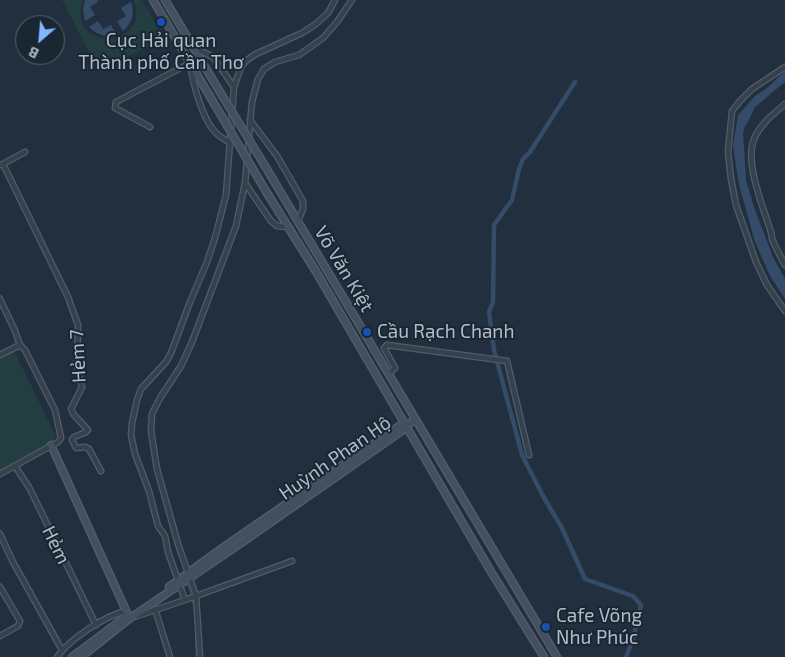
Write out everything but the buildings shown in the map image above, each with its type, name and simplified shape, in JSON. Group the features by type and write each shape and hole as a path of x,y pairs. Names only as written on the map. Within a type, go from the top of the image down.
{"main road":[{"name":"Võ Văn Kiệt","path":"153,0 490,570 544,657"},
{"name":"Võ Văn Kiệt","path":"165,0 558,657"},
{"name":"Huỳnh Phan Hộ","path":"72,657 128,615 190,575 416,420"},
{"path":"51,446 128,615"},
{"name":"Huỳnh Phan Hộ","path":"81,657 128,615"}],"street":[{"path":"186,600 164,536 158,526 149,491 135,454 132,423 141,389 166,362 171,353 207,262 224,208 235,98 234,87 241,66 247,60 302,33 328,13 336,0"},
{"path":"200,657 195,596 156,470 152,439 152,418 160,398 184,360 214,287 236,226 245,183 254,87 262,71 278,60 299,54 323,38 352,0"},
{"path":"193,47 213,57 234,87"},
{"path":"150,126 115,108 116,102 190,63 193,85 202,110 221,137 231,144"},
{"path":"785,67 752,89 732,111 728,152 736,205 756,262 767,284 785,311"},
{"path":"785,104 758,131 751,155 757,191 772,239 785,265"},
{"path":"250,120 280,160 303,201 303,209 298,221"},
{"path":"2,164 25,152"},
{"name":"Hẻm 7","path":"2,164 68,297 78,325 77,366 82,387 71,405 71,409 88,430 72,440"},
{"path":"245,183 271,221 277,226 288,227"},
{"path":"0,299 16,330 20,345 25,350 55,410 61,438"},
{"path":"0,355 20,345"},
{"path":"389,374 394,368 384,348 387,345 493,360 505,360 509,364 529,455"},
{"path":"61,438 72,440 76,448 86,447 89,449 101,471"},
{"path":"0,474 51,446 61,438"},
{"name":"Hẻm","path":"16,466 30,489 96,625"},
{"path":"0,534 13,562 62,650"},
{"path":"57,657 62,650 96,625 117,613 128,615 186,600 292,561"},
{"path":"0,587 20,620 18,626 0,636"},
{"path":"154,609 170,657"}],"green space":[{"path":"62,0 83,0 80,17 85,29 96,36 108,38 121,36 131,29 136,17 134,0 142,0 164,38 99,71"},
{"path":"14,350 55,435 53,443 0,470 0,357"}],"water":[{"path":"85,0 97,0 98,2 90,7 95,15 85,21 83,9"},
{"path":"131,2 132,18 129,25 123,31 117,21 126,16 121,8"},
{"path":"98,21 103,29 111,25 117,35 102,35 89,27"},
{"path":"785,71 785,82 755,107 743,133 746,180 773,257 785,279 785,299 770,276 755,242 739,185 733,146 738,115 755,96 767,88"}],"waterway":[{"path":"575,82 530,152 523,159 512,200 494,225 493,302 489,312 494,350 522,455 562,528 585,579 633,596 641,605 633,639 626,657"},
{"path":"188,585 191,596"},
{"path":"192,600 195,609 196,657"}],"place":[{"name":"Cục Hải quan Thành phố Cần Thơ","path":"161,22"},
{"name":"Cầu Rạch Chanh","path":"367,332"},
{"name":"Cafe Võng Như Phúc","path":"546,627"}]}
